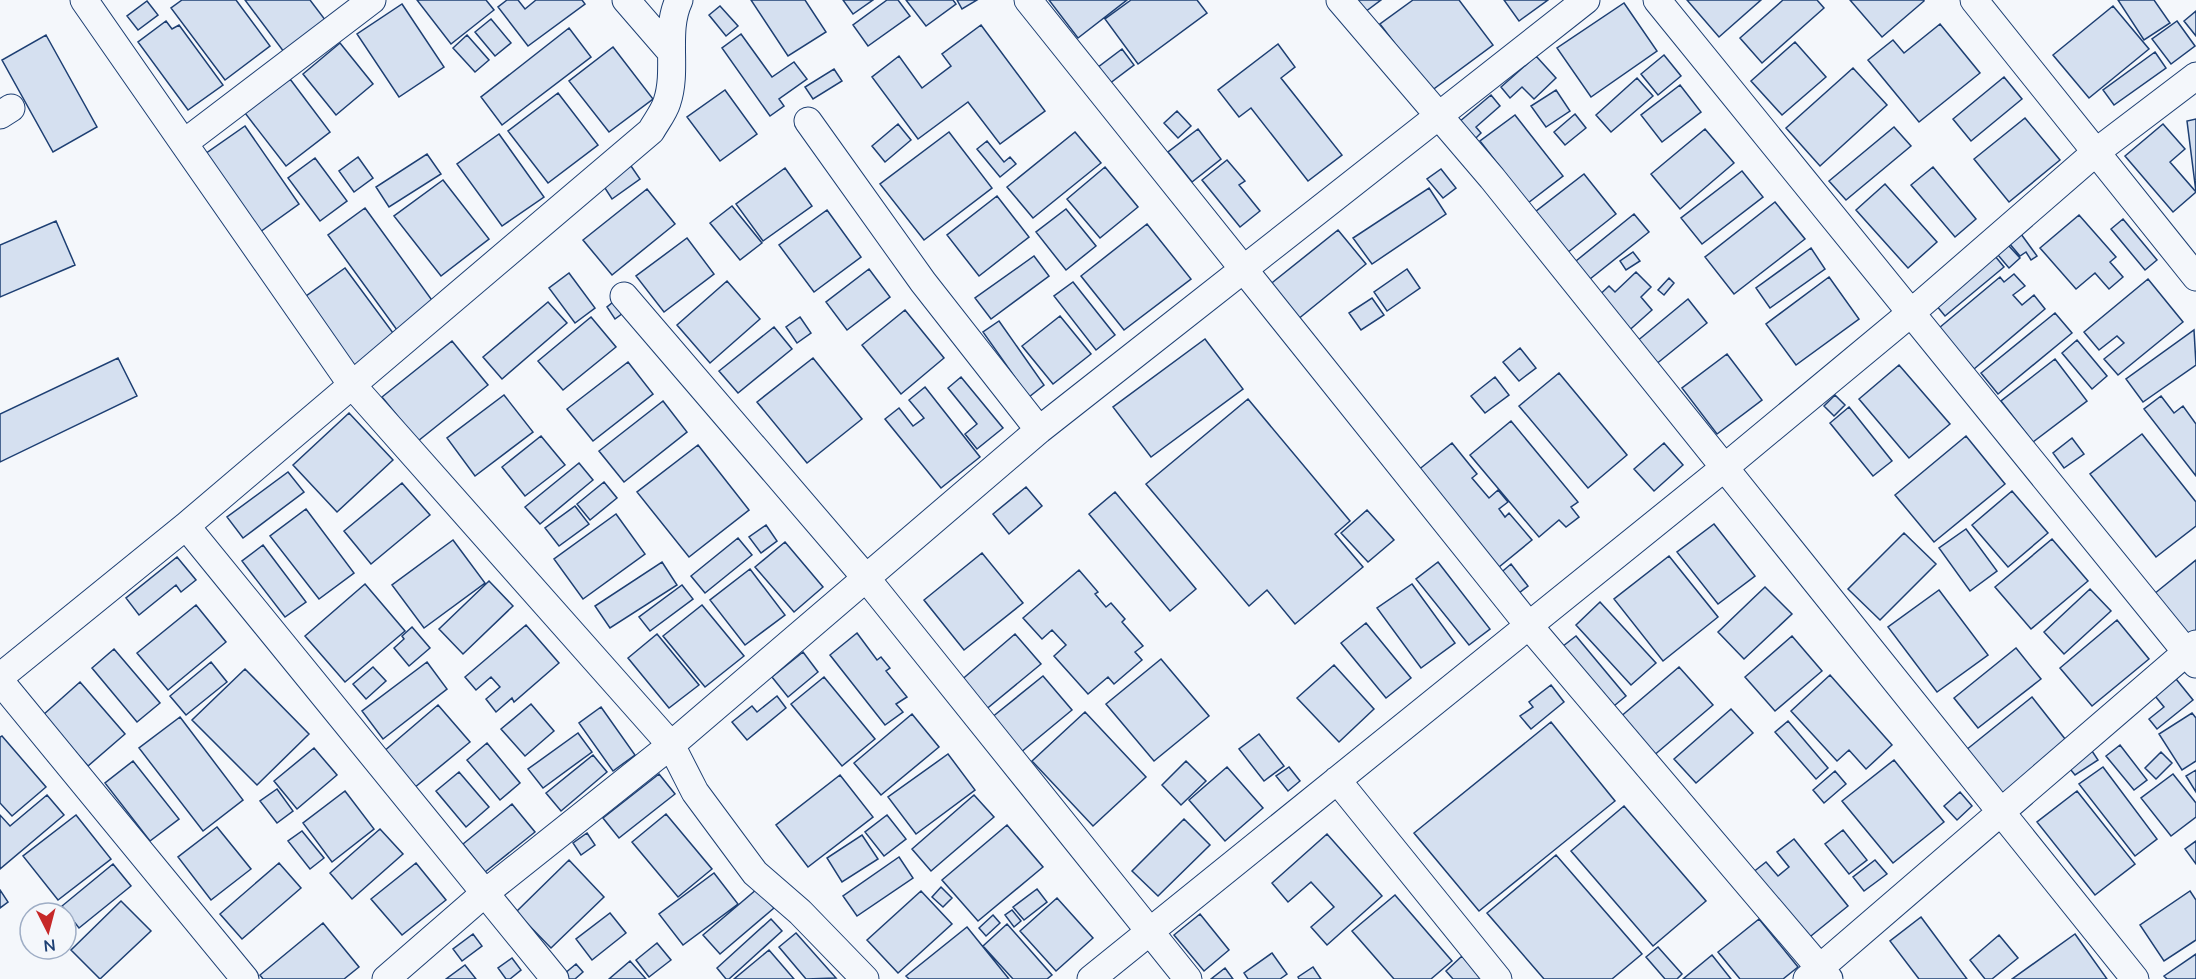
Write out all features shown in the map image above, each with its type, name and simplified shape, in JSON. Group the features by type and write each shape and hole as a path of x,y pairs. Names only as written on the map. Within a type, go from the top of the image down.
{"street":[{"path":"84,0 352,385 671,745 694,792 755,873 800,912 865,979"},
{"path":"184,143 372,0"},
{"path":"626,0 671,52"},
{"path":"245,979 0,679 186,526 651,131 667,104 671,79 671,19 679,0"},
{"path":"1028,0 1530,627 1819,975 2001,813 2193,653 1658,0"},
{"path":"1340,0 1492,178 2135,979"},
{"path":"386,979 485,894 671,745 1039,430 1242,269 1439,118 1586,0"},
{"path":"1974,0 2196,277"},
{"path":"1091,979 1530,627 1912,312 2096,153 2196,76"},
{"path":"808,121 923,282 1039,430"},
{"path":"624,296 866,578 1188,979"},
{"path":"186,526 555,979"},
{"path":"1337,780 1498,979"}],"building":[{"path":"182,0 236,0 270,46 225,80 171,8"},
{"path":"245,0 310,0 326,21 284,52"},
{"path":"417,0 486,0 494,10 451,44"},
{"path":"507,0 518,0 525,9 536,0 582,0 585,4 528,46 498,7"},
{"path":"751,0 805,0 826,32 788,56"},
{"path":"843,0 873,0 853,14"},
{"path":"887,0 898,0 910,16 868,46 853,25"},
{"path":"906,0 953,0 956,4 926,26"},
{"path":"957,0 977,0 962,9"},
{"path":"1049,0 1127,0 1078,38"},
{"path":"1131,0 1197,0 1207,13 1138,64 1105,19"},
{"path":"1356,0 1381,0 1365,12"},
{"path":"1413,0 1459,0 1493,45 1431,91 1380,24"},
{"path":"1504,0 1548,0 1519,21"},
{"path":"1687,0 1761,0 1719,37"},
{"path":"1783,0 1817,0 1824,8 1762,63 1740,38"},
{"path":"1850,0 1924,0 1924,1 1882,37"},
{"path":"2118,0 2154,0 2170,23 2144,40"},
{"path":"147,1 158,15 138,30 127,16"},
{"path":"1624,3 1657,51 1591,97 1557,48"},
{"path":"402,4 444,67 399,97 357,34"},
{"path":"720,6 738,26 726,36 709,15"},
{"path":"2113,6 2149,49 2089,98 2053,55"},
{"path":"2196,11 2196,36 2184,21"},
{"path":"491,19 511,43 495,56 475,32"},
{"path":"166,21 172,29 179,25 223,85 188,110 138,42"},
{"path":"2177,21 2195,46 2171,64 2152,39"},
{"path":"1940,24 1980,73 1919,122 1868,60 1893,40 1904,53"},
{"path":"981,25 1045,111 1000,144 968,102 918,139 872,77 899,56 922,88 951,66 942,54"},
{"path":"569,28 591,57 502,125 481,97"},
{"path":"741,34 772,77 794,62 807,79 779,99 784,106 770,116 722,48"},
{"path":"46,35 97,127 53,152 2,60"},
{"path":"467,35 489,60 475,72 453,48"},
{"path":"1795,42 1826,77 1782,115 1751,81"},
{"path":"340,43 373,84 336,115 303,74"},
{"path":"1278,44 1295,67 1281,78 1342,155 1308,181 1251,108 1239,117 1218,90"},
{"path":"613,47 653,99 609,132 569,81"},
{"path":"1122,49 1134,65 1105,87 1093,71"},
{"path":"2155,52 2166,68 2114,105 2103,90"},
{"path":"1664,55 1681,76 1658,95 1641,74"},
{"path":"1536,56 1556,78 1534,99 1522,87 1510,98 1501,87"},
{"path":"1853,68 1887,105 1820,166 1786,128"},
{"path":"834,69 842,81 813,99 805,87"},
{"path":"2004,77 2022,99 1971,141 1953,119"},
{"path":"1637,78 1653,96 1611,132 1596,115"},
{"path":"290,79 330,132 286,166 245,113"},
{"path":"1680,85 1701,112 1662,142 1641,115"},
{"path":"725,90 757,134 720,161 687,117"},
{"path":"1556,90 1570,111 1546,127 1531,106"},
{"path":"558,93 598,145 548,183 508,131"},
{"path":"1491,95 1500,106 1476,127 1481,133 1474,140 1459,122"},
{"path":"1177,111 1191,126 1178,138 1164,123"},
{"path":"1575,114 1586,128 1565,145 1554,132"},
{"path":"1515,115 1563,176 1528,203 1480,141"},
{"path":"2025,118 2060,160 2009,202 1974,159"},
{"path":"2196,119 2196,192 2187,121"},
{"path":"898,124 911,140 885,162 872,146"},
{"path":"2163,124 2185,149 2170,162 2196,192 2173,212 2125,156"},
{"path":"245,126 299,204 260,232 205,154"},
{"path":"1894,127 1911,146 1846,200 1829,181"},
{"path":"1198,129 1221,159 1192,182 1168,152"},
{"path":"1705,129 1734,163 1680,209 1651,174"},
{"path":"949,132 992,188 924,240 880,184"},
{"path":"1075,132 1101,163 1033,218 1007,187"},
{"path":"499,134 544,197 502,226 457,164"},
{"path":"987,141 1004,162 1010,157 1016,164 1000,177 977,149"},
{"path":"427,154 441,174 389,207 376,187"},
{"path":"358,157 373,178 354,192 339,171"},
{"path":"315,158 347,201 320,221 288,178"},
{"path":"1227,160 1245,181 1239,185 1260,211 1240,227 1202,180"},
{"path":"631,166 640,179 612,199 603,185"},
{"path":"1105,167 1138,207 1100,238 1067,199"},
{"path":"1933,167 1976,219 1955,237 1911,185"},
{"path":"785,168 812,206 763,241 736,204"},
{"path":"1441,169 1456,188 1443,198 1427,179"},
{"path":"1742,171 1763,197 1702,244 1681,218"},
{"path":"1584,174 1616,214 1567,253 1535,212"},
{"path":"443,180 489,239 441,276 394,216"},
{"path":"1885,184 1937,242 1908,268 1856,210"},
{"path":"1429,188 1446,214 1372,264 1353,238"},
{"path":"647,189 675,224 612,275 583,240"},
{"path":"997,196 1029,237 979,276 947,235"},
{"path":"1775,202 1805,239 1734,294 1705,257"},
{"path":"732,206 762,243 740,260 710,223"},
{"path":"365,208 434,303 397,330 328,235"},
{"path":"1066,209 1096,246 1066,270 1036,232"},
{"path":"827,210 861,257 814,292 779,245"},
{"path":"1634,214 1649,232 1585,283 1571,265"},
{"path":"2079,215 2116,257 2110,262 2123,277 2109,289 2095,273 2076,289 2040,248"},
{"path":"2123,219 2157,260 2145,270 2111,229"},
{"path":"56,221 75,265 0,297 0,245"},
{"path":"1147,224 1191,279 1124,330 1081,276"},
{"path":"1338,230 1366,264 1292,324 1263,290"},
{"path":"2021,234 2037,256 2031,260 2026,252 2020,256 2009,243"},
{"path":"687,238 714,274 664,312 636,276"},
{"path":"2008,245 2020,258 2009,268 1998,255"},
{"path":"1811,248 1825,269 1770,308 1756,288"},
{"path":"1633,252 1640,261 1626,270 1620,261"},
{"path":"1034,256 1049,276 991,319 975,298"},
{"path":"1995,256 2004,267 1945,316 1936,305"},
{"path":"345,268 396,337 352,368 302,299"},
{"path":"869,269 890,297 847,330 826,302"},
{"path":"1407,269 1420,288 1387,311 1374,292"},
{"path":"1636,272 1651,287 1641,297 1652,310 1624,335 1593,301 1609,286 1615,292"},
{"path":"569,273 595,308 575,323 549,288"},
{"path":"2014,274 2025,286 2013,295 2022,305 2034,295 2045,309 1974,369 1939,328 2000,277 2004,282"},
{"path":"1829,277 1859,319 1796,365 1766,324"},
{"path":"1669,278 1674,283 1664,295 1658,290"},
{"path":"2148,279 2183,322 2118,375 2104,359 2124,343 2117,336 2099,350 2084,332"},
{"path":"727,281 760,319 710,363 677,325"},
{"path":"1073,282 1115,335 1096,350 1054,296"},
{"path":"618,298 627,310 615,319 607,307"},
{"path":"1372,298 1384,315 1361,330 1349,313"},
{"path":"1688,299 1707,323 1655,365 1636,342"},
{"path":"548,302 567,323 502,379 483,357"},
{"path":"905,310 944,358 901,394 862,345"},
{"path":"2055,313 2072,333 1998,394 1981,373"},
{"path":"1060,316 1091,354 1053,384 1022,346"},
{"path":"591,317 616,347 563,390 538,361"},
{"path":"800,317 811,333 797,343 786,327"},
{"path":"999,321 1044,385 1029,397 983,332"},
{"path":"774,327 792,349 738,393 719,371"},
{"path":"2194,330 2196,365 2143,402 2126,379"},
{"path":"1205,339 1243,389 1151,457 1113,407"},
{"path":"2077,340 2107,376 2092,389 2062,353"},
{"path":"452,341 488,385 418,441 382,397"},
{"path":"1520,348 1536,368 1519,381 1503,362"},
{"path":"1727,354 1762,400 1717,434 1682,388"},
{"path":"118,358 137,396 0,462 0,414"},
{"path":"813,358 862,419 807,463 757,402"},
{"path":"2055,359 2087,401 2033,442 2001,401"},
{"path":"628,362 653,394 593,441 567,409"},
{"path":"1899,365 1950,424 1909,458 1859,399"},
{"path":"1559,373 1627,455 1588,488 1519,406"},
{"path":"961,377 1003,428 977,449 965,434 977,424 948,388"},
{"path":"1495,377 1509,395 1485,413 1471,396"},
{"path":"925,387 980,457 941,488 885,419 899,408 913,426 924,418 909,400"},
{"path":"504,395 533,432 475,476 447,438"},
{"path":"1835,395 1845,405 1834,416 1824,406"},
{"path":"2161,396 2174,413 2183,406 2196,424 2196,476 2144,409"},
{"path":"1248,399 1350,521 1335,534 1363,567 1295,624 1267,590 1249,606 1146,484"},
{"path":"663,401 687,432 624,482 599,451"},
{"path":"1849,407 1892,461 1873,476 1830,423"},
{"path":"349,413 393,460 337,512 293,465"},
{"path":"1511,421 1578,502 1571,507 1579,517 1566,527 1559,520 1539,537 1470,455"},
{"path":"2142,434 2196,502 2196,526 2156,557 2090,474"},
{"path":"541,436 565,465 525,496 502,467"},
{"path":"1966,436 2005,484 1934,542 1895,495"},
{"path":"2072,438 2084,454 2064,468 2053,453"},
{"path":"1452,443 1477,474 1472,478 1489,498 1498,490 1508,502 1499,509 1505,517 1509,513 1532,540 1499,567 1417,471"},
{"path":"1664,443 1683,465 1654,491 1634,469"},
{"path":"698,445 749,510 689,557 637,492"},
{"path":"579,463 593,480 540,524 525,507"},
{"path":"288,472 304,492 243,538 227,517"},
{"path":"604,482 617,498 590,520 577,504"},
{"path":"402,483 430,515 371,564 344,531"},
{"path":"1026,487 1042,506 1009,534 993,514"},
{"path":"2012,491 2048,533 2008,567 1972,525"},
{"path":"1115,492 1196,589 1170,611 1089,514"},
{"path":"575,506 589,524 559,546 545,528"},
{"path":"306,509 354,573 319,599 270,536"},
{"path":"1367,510 1394,540 1368,562 1341,533"},
{"path":"616,514 645,554 583,599 554,559"},
{"path":"1714,524 1755,576 1718,604 1677,552"},
{"path":"766,525 777,541 761,553 749,537"},
{"path":"1966,529 1997,571 1970,591 1939,548"},
{"path":"1904,533 1936,564 1880,620 1848,589"},
{"path":"738,538 752,555 705,593 691,576"},
{"path":"2052,539 2088,581 2031,629 1995,587"},
{"path":"453,540 485,583 424,628 392,585"},
{"path":"785,542 823,587 794,612 755,567"},
{"path":"263,545 306,602 285,617 242,561"},
{"path":"982,553 1023,603 964,650 924,600"},
{"path":"1669,556 1718,617 1663,661 1614,599"},
{"path":"177,557 196,580 181,592 176,585 139,615 126,598"},
{"path":"2196,560 2196,633 2190,638 2154,594"},
{"path":"662,562 677,585 610,628 595,606"},
{"path":"1438,562 1490,629 1469,645 1416,579"},
{"path":"1511,564 1528,586 1514,597 1497,576"},
{"path":"750,569 785,615 745,645 710,600"},
{"path":"1079,570 1098,592 1095,594 1106,607 1111,603 1125,619 1122,622 1143,646 1135,652 1142,660 1114,684 1108,677 1088,694 1054,656 1066,645 1052,630 1042,639 1023,618"},
{"path":"489,581 513,606 463,654 439,629"},
{"path":"365,584 405,631 345,682 305,636"},
{"path":"1412,584 1455,643 1421,668 1377,608"},
{"path":"682,585 693,599 650,631 639,617"},
{"path":"1765,587 1792,614 1744,659 1718,632"},
{"path":"2090,589 2111,611 2064,654 2044,632"},
{"path":"1939,590 1988,655 1937,692 1888,627"},
{"path":"1600,602 1656,663 1631,685 1576,625"},
{"path":"196,605 226,642 168,690 137,653"},
{"path":"702,605 744,656 705,687 663,636"},
{"path":"2117,620 2149,659 2092,706 2060,668"},
{"path":"1366,623 1411,678 1386,698 1341,643"},
{"path":"526,625 559,663 514,702 512,698 496,712 486,699 500,687 491,677 476,690 465,677"},
{"path":"412,627 430,648 409,666 394,648"},
{"path":"857,633 877,660 881,657 890,668 886,671 907,697 896,704 903,712 885,725 830,655"},
{"path":"657,634 699,685 669,708 628,658"},
{"path":"1015,634 1041,664 984,711 959,682"},
{"path":"1576,636 1626,696 1609,710 1558,650"},
{"path":"1792,636 1822,671 1775,711 1745,677"},
{"path":"2016,648 2041,679 1978,728 1954,698"},
{"path":"114,649 160,703 137,722 92,668"},
{"path":"803,652 818,672 788,697 772,677"},
{"path":"1161,659 1209,716 1154,761 1106,704"},
{"path":"211,662 227,682 186,715 170,696"},
{"path":"427,662 447,689 383,739 362,711"},
{"path":"1334,665 1374,709 1339,742 1297,698"},
{"path":"373,667 386,681 366,699 353,684"},
{"path":"1679,667 1713,705 1652,757 1619,718"},
{"path":"245,669 309,734 257,785 192,720"},
{"path":"2172,674 2193,700 2157,729 2149,719 2164,707 2151,691"},
{"path":"1830,675 1892,745 1866,769 1849,750 1837,761 1791,711"},
{"path":"1043,676 1072,710 1020,753 991,718"},
{"path":"824,677 875,739 842,766 791,704"},
{"path":"80,682 125,734 88,766 43,715"},
{"path":"1551,685 1564,702 1531,729 1520,716 1533,707 1529,702"},
{"path":"777,696 786,708 747,740 732,722 752,706 757,712"},
{"path":"2032,697 2069,744 2003,797 1966,750"},
{"path":"531,704 554,731 525,756 501,729"},
{"path":"438,705 470,742 414,788 383,752"},
{"path":"601,707 635,755 613,771 579,723"},
{"path":"1731,709 1753,733 1696,783 1674,759"},
{"path":"1085,712 1146,777 1093,826 1032,761"},
{"path":"2192,713 2196,718 2196,761 2182,770 2159,734"},
{"path":"912,714 939,747 881,795 854,763"},
{"path":"180,717 243,800 203,831 139,748"},
{"path":"1788,721 1828,768 1816,779 1775,732"},
{"path":"1551,722 1615,801 1479,911 1414,833"},
{"path":"578,733 592,752 543,788 528,769"},
{"path":"1259,734 1284,766 1264,781 1239,749"},
{"path":"2,736 46,787 12,816 0,803 0,737"},
{"path":"487,743 520,783 500,800 467,760"},
{"path":"2120,745 2147,780 2134,790 2106,756"},
{"path":"314,748 337,775 297,809 274,781"},
{"path":"2090,748 2098,760 2075,775 2066,764"},
{"path":"2161,752 2172,763 2156,779 2145,768"},
{"path":"948,754 975,790 916,834 888,797"},
{"path":"593,755 607,772 561,811 546,793"},
{"path":"1894,760 1944,822 1893,863 1842,801"},
{"path":"133,761 179,819 150,841 105,783"},
{"path":"1186,761 1206,781 1181,805 1162,785"},
{"path":"1227,767 1263,808 1225,841 1189,800"},
{"path":"1289,767 1300,781 1288,791 1276,776"},
{"path":"2103,767 2157,839 2135,856 2079,784"},
{"path":"2196,770 2196,792 2186,776"},
{"path":"1835,771 1846,784 1824,803 1813,790"},
{"path":"459,772 489,807 466,827 436,791"},
{"path":"659,774 675,794 619,838 603,818"},
{"path":"2173,774 2196,803 2196,817 2171,836 2141,798"},
{"path":"840,775 873,817 808,867 776,825"},
{"path":"277,789 293,811 277,823 260,801"},
{"path":"345,791 374,829 332,862 303,823"},
{"path":"2077,791 2135,864 2095,895 2037,822"},
{"path":"1960,792 1972,806 1957,820 1944,806"},
{"path":"47,795 64,815 0,869 0,815 10,826"},
{"path":"974,795 994,817 931,871 912,849"},
{"path":"512,804 535,832 485,872 463,844"},
{"path":"1624,806 1706,901 1653,946 1571,851"},
{"path":"666,814 712,869 678,897 632,842"},
{"path":"76,815 111,859 58,900 23,856"},
{"path":"887,815 906,839 884,856 865,832"},
{"path":"1184,819 1210,845 1158,896 1132,871"},
{"path":"1007,825 1043,867 978,921 942,880"},
{"path":"217,827 251,869 211,900 178,857"},
{"path":"380,829 403,854 352,899 330,873"},
{"path":"1843,830 1867,860 1849,874 1825,844"},
{"path":"302,831 324,858 310,869 288,841"},
{"path":"587,833 595,845 581,855 573,843"},
{"path":"1327,834 1382,896 1327,945 1311,927 1334,907 1311,882 1288,902 1272,883"},
{"path":"862,835 878,859 842,882 827,858"},
{"path":"1794,839 1848,906 1806,940 1752,873 1766,862 1778,876 1789,867 1777,852"},
{"path":"2196,841 2196,864 2185,849"},
{"path":"1556,855 1642,954 1612,979 1544,979 1487,913"},
{"path":"899,857 913,878 857,916 843,896"},
{"path":"569,860 604,897 551,948 516,912"},
{"path":"1875,860 1887,874 1864,891 1853,877"},
{"path":"279,863 301,888 242,939 220,914"},
{"path":"416,863 446,900 402,935 371,899"},
{"path":"113,864 131,886 79,928 78,901 68,901"},
{"path":"714,873 738,904 683,945 659,914"},
{"path":"941,887 952,898 943,907 932,897"},
{"path":"757,889 774,908 720,954 703,935"},
{"path":"1037,889 1047,902 1024,920 1013,907"},
{"path":"0,890 8,902 0,908"},
{"path":"921,891 952,924 898,973 867,940"},
{"path":"2190,891 2196,900 2196,940 2164,961 2140,925"},
{"path":"1395,895 1452,961 1431,979 1394,979 1352,931"},
{"path":"1057,898 1093,938 1056,971 1020,931"},
{"path":"121,901 151,931 100,979 78,957 78,943"},
{"path":"1012,910 1021,921 1014,927 1005,915"},
{"path":"610,913 626,933 592,960 576,939"},
{"path":"1200,914 1229,950 1204,971 1174,935"},
{"path":"993,915 1000,923 986,936 979,928"},
{"path":"1921,917 1967,979 1919,979 1890,941"},
{"path":"771,919 782,931 729,979 726,979 717,968"},
{"path":"1759,919 1798,967 1783,979 1740,979 1718,952"},
{"path":"323,923 359,967 344,979 263,979 260,975"},
{"path":"1007,924 1052,975 1047,979 1013,979 983,946"},
{"path":"967,927 1009,979 909,979 906,976"},
{"path":"796,933 836,978 806,979 779,947"},
{"path":"473,934 482,946 462,961 453,949"},
{"path":"2075,934 2107,979 2012,979"},
{"path":"1999,935 2018,958 1992,979 1985,979 1970,960"},
{"path":"657,943 671,960 649,977 636,960"},
{"path":"1658,947 1682,974 1677,979 1665,979 1646,957"},
{"path":"769,950 794,979 734,979"},
{"path":"1272,953 1287,974 1280,979 1248,979 1244,973"},
{"path":"2196,954 2196,979 2167,979 2164,976"},
{"path":"1712,955 1731,979 1683,979"},
{"path":"1462,956 1483,979 1453,979 1446,971"},
{"path":"512,958 521,970 510,979 506,979 498,968"},
{"path":"630,961 646,979 609,979"},
{"path":"576,964 583,972 575,979 569,979 564,974"},
{"path":"465,965 476,979 446,979"},
{"path":"1313,967 1321,979 1299,979 1298,977"},
{"path":"1225,968 1233,979 1211,979"}]}
